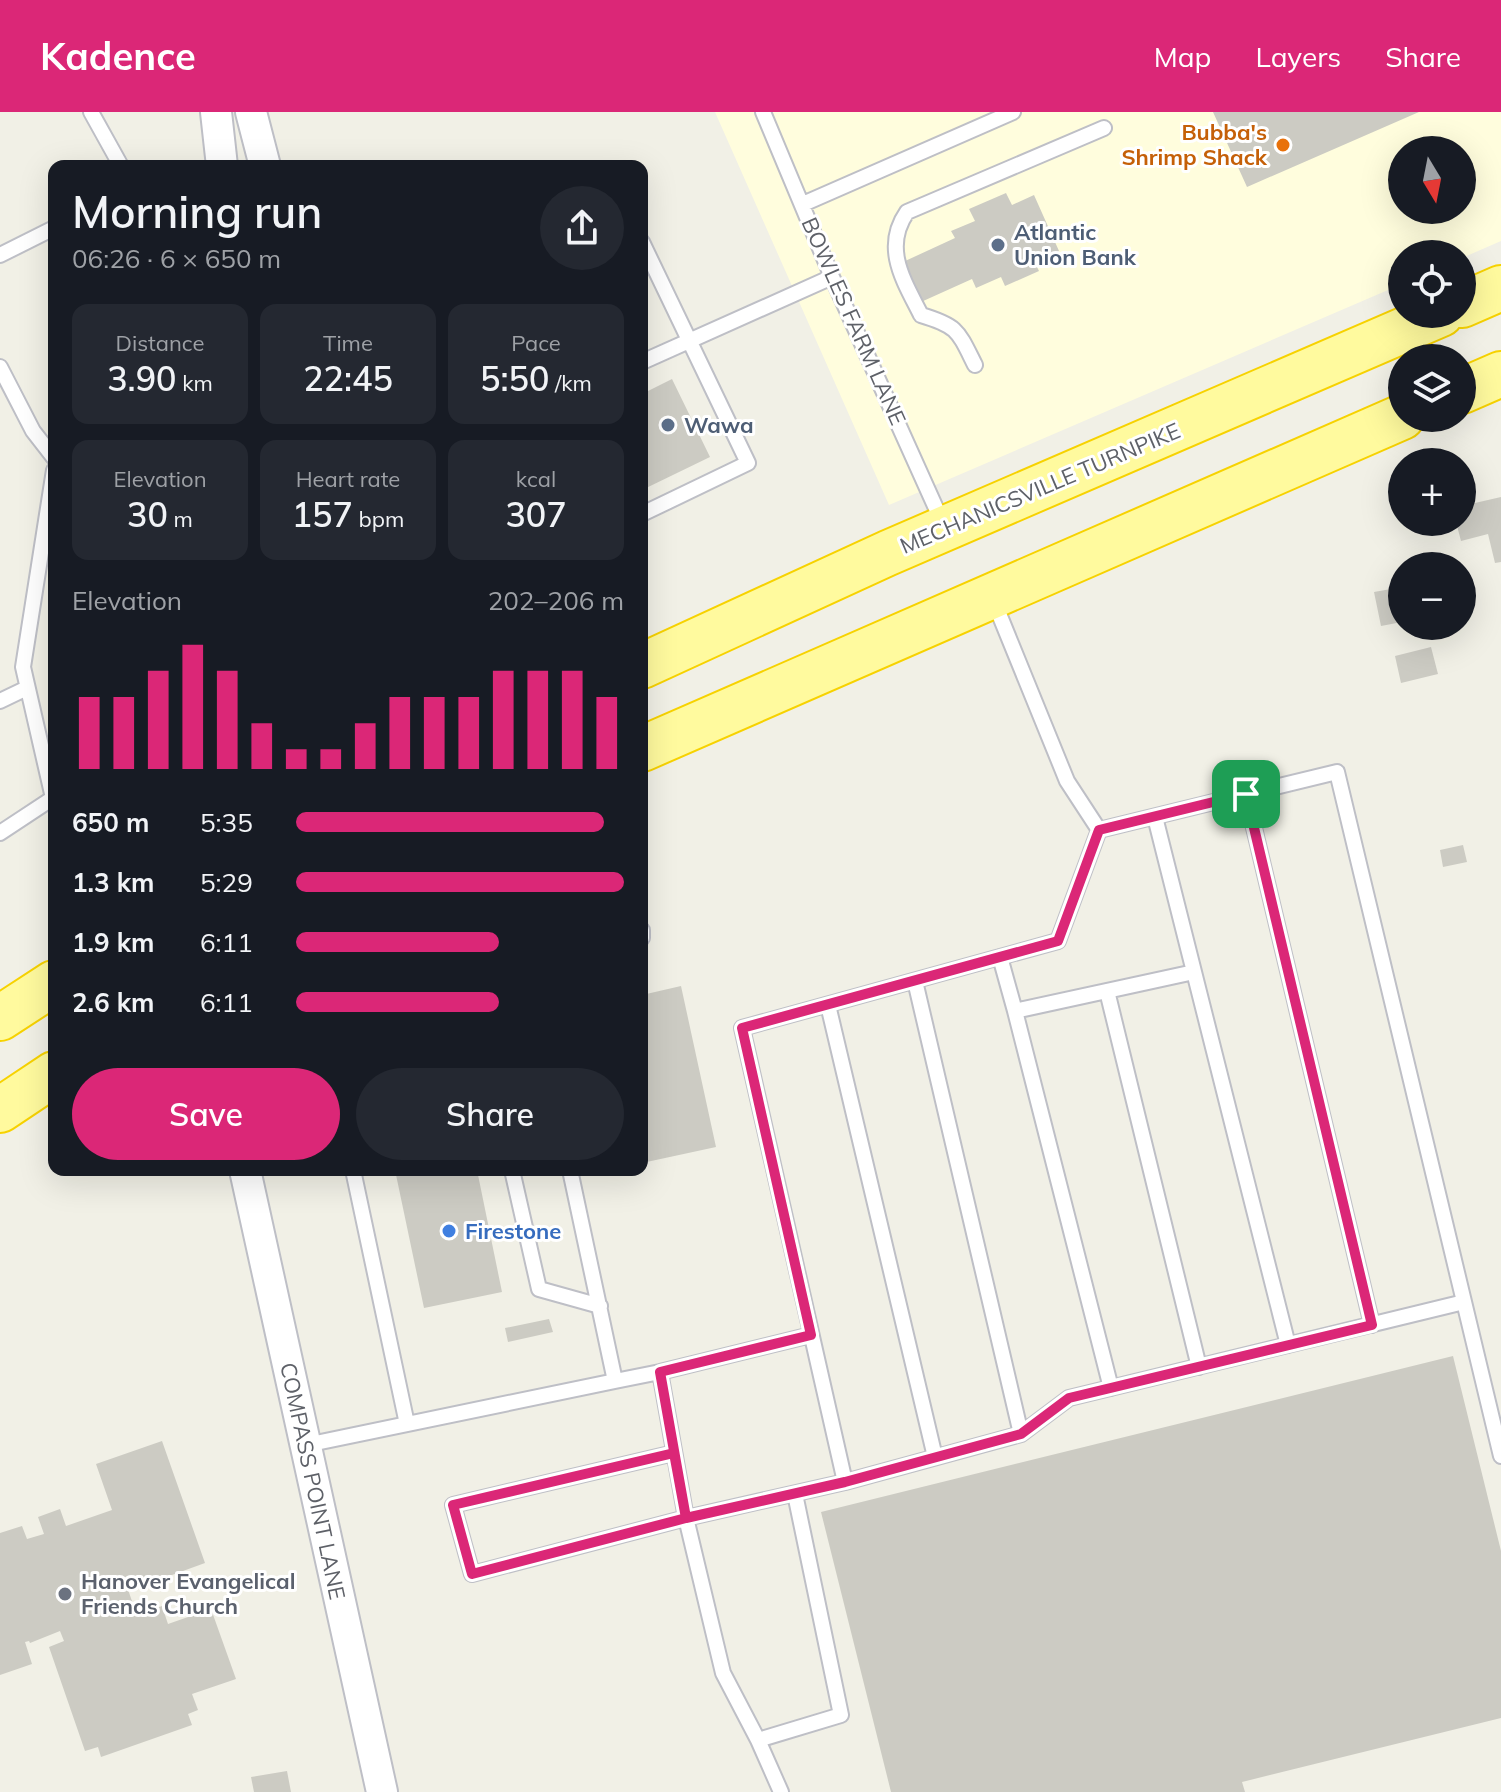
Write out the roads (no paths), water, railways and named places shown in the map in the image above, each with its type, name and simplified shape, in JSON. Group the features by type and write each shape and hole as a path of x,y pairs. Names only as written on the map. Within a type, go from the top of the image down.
{"highway":[{"path":"1476,299 1501,288"},
{"name":"MECHANICSVILLE TURNPIKE","path":"648,663 888,553 1409,328"},
{"path":"1476,385 1501,374"},
{"path":"648,746 1388,423"},
{"path":"0,1018 48,987"},
{"path":"0,1110 48,1078"}],"street":[{"path":"216,112 221,160"},
{"path":"251,112 263,160"},
{"name":"COMPASS POINT LANE","path":"246,1176 382,1792"}],"lane":[{"path":"91,112 118,160"},
{"name":"BOWLES FARM LANE","path":"763,112 832,277 945,530"},
{"path":"803,204 1013,112"},
{"path":"975,365 961,335 953,327 921,315 899,270 895,249 897,226 907,212 1104,128"},
{"path":"0,255 48,231"},
{"path":"648,255 748,463 648,511"},
{"path":"648,359 832,277"},
{"path":"0,367 33,431 48,450"},
{"path":"48,507 23,667 48,777"},
{"path":"991,594 1067,781 1099,830"},
{"path":"0,701 27,688"},
{"path":"1099,830 1337,772 1501,1456"},
{"path":"1246,794 1372,1325"},
{"path":"0,833 48,801"},
{"path":"1155,817 1288,1345"},
{"path":"845,1482 742,1028 1058,941 1099,830"},
{"path":"1000,957 1111,1388"},
{"path":"1015,1011 1194,972"},
{"path":"915,981 1021,1434"},
{"path":"1107,991 1199,1367"},
{"path":"828,1005 935,1457"},
{"path":"354,1176 407,1424"},
{"path":"513,1176 539,1289 600,1306"},
{"path":"571,1176 615,1381"},
{"path":"674,1453 453,1505 472,1574 686,1518 845,1482 1021,1434 1069,1398 1464,1302"},
{"path":"306,1445 660,1372 811,1335"},
{"path":"660,1372 686,1518 723,1673 781,1792"},
{"path":"758,1740 841,1715 795,1494"}],"place":[{"name":"Bubba's Shrimp Shack","path":"1283,145"},
{"name":"Atlantic Union Bank","path":"998,245"},
{"name":"Wawa","path":"668,425"},
{"name":"Firestone","path":"449,1231"},
{"name":"Hanover Evangelical Friends Church","path":"65,1594"}]}
